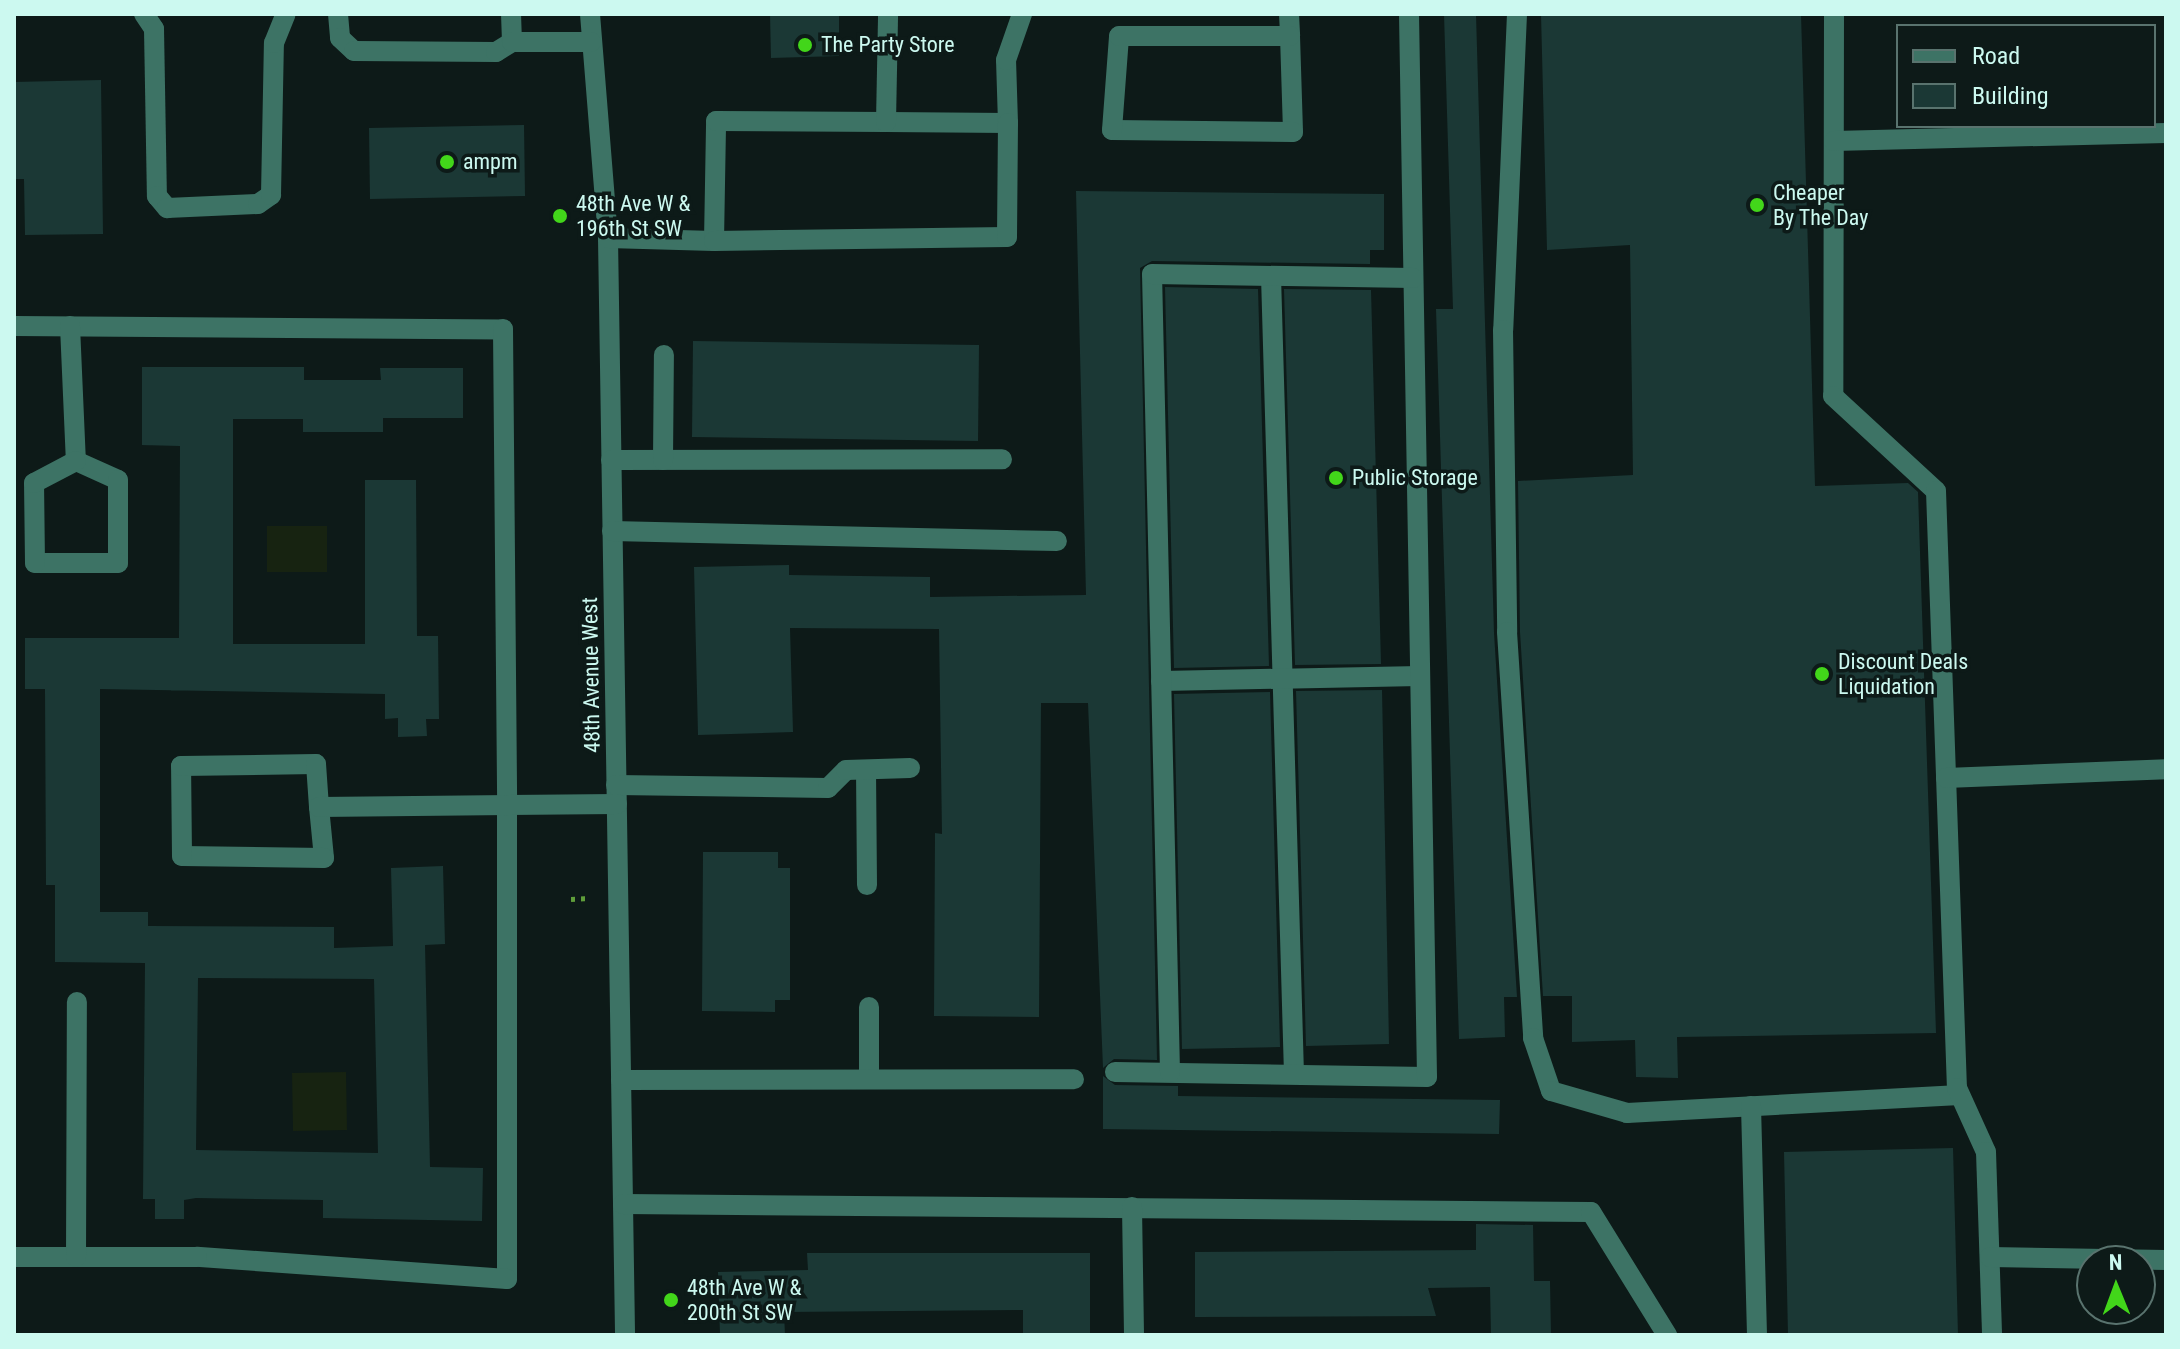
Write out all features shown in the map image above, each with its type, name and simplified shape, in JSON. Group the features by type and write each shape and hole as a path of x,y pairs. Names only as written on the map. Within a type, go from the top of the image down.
{"street":[{"path":"144,14 154,29 157,196 167,208 258,204 271,195 274,43 286,14"},
{"path":"338,14 340,38 354,51 496,52 512,42 591,42"},
{"path":"511,14 512,42"},
{"name":"48th Avenue West","path":"590,14 608,238 625,1335"},
{"path":"886,122 888,14"},
{"path":"608,238 714,241 1007,237 1006,60 1022,14"},
{"path":"1289,14 1290,36 1293,132 1112,130 1119,36 1290,36"},
{"path":"1115,1072 1427,1077 1409,14"},
{"path":"1517,14 1503,330 1507,632 1533,1038 1551,1091 1627,1113 1960,1095"},
{"path":"1834,14 1833,396 1936,491 1960,1095 1986,1152 1992,1335"},
{"path":"714,241 716,121 1008,123"},
{"path":"1834,141 2166,133"},
{"path":"1170,1072 1152,274 1413,278"},
{"path":"1271,276 1294,1074"},
{"path":"14,326 503,329 507,1279 197,1257 14,1257"},
{"path":"70,326 76,461"},
{"path":"663,460 664,355"},
{"path":"611,460 1002,459"},
{"path":"76,461 118,480 118,563 35,563 34,483 76,461"},
{"path":"612,531 1057,541"},
{"path":"1161,681 1420,676"},
{"path":"316,764 319,807 324,858 182,856 181,766 316,764"},
{"path":"319,807 507,805 617,795 828,788 846,770 910,768"},
{"path":"1946,778 2166,769"},
{"path":"866,770 867,885"},
{"path":"76,1257 77,1002"},
{"path":"869,1007 869,1079"},
{"path":"621,1080 1074,1079"},
{"path":"1751,1106 1757,1335"},
{"path":"623,1204 1591,1212 1667,1335"},
{"path":"1132,1207 1134,1335"},
{"path":"1990,1257 2166,1260"}],"path":[{"path":"571,899 589,898"}],"green space":[{"path":"267,526 327,526 327,572 267,572"},
{"path":"346,1072 347,1130 293,1131 292,1073"}],"building":[{"name":"The Party Store","path":"770,14 839,14 839,56 771,58"},
{"path":"1444,14 1476,14 1494,633 1517,997 1504,997 1505,1037 1459,1039 1436,309 1453,309"},
{"path":"1541,14 1801,14 1815,486 1908,483 1918,492 1936,1033 1677,1037 1678,1078 1636,1077 1635,1040 1572,1042 1572,996 1543,996 1520,632 1518,481 1633,475 1630,245 1547,250"},
{"path":"101,80 103,234 25,235 24,179 14,179 14,82"},
{"name":"ampm","path":"524,125 525,196 370,199 369,128"},
{"path":"1076,191 1384,194 1384,250 1370,250 1370,264 1152,261 1140,268 1157,1060 1114,1059 1103,1068 1088,703 1041,703 1039,1017 934,1016 935,833 942,834 939,629 790,628 793,732 698,735 694,567 789,565 789,575 930,577 930,597 1086,595"},
{"path":"1165,287 1258,289 1269,666 1174,668"},
{"name":"Public Storage","path":"1284,289 1371,290 1381,664 1295,665"},
{"path":"693,341 979,345 978,441 692,437"},
{"path":"142,367 304,367 304,380 381,380 380,368 463,368 463,418 383,418 383,432 303,432 303,419 233,419 233,644 365,644 365,480 416,480 417,636 438,636 439,719 426,719 427,736 398,737 398,718 385,719 385,694 100,689 100,912 148,912 148,926 334,927 334,948 393,946 391,868 443,866 445,944 425,945 430,1167 483,1168 482,1221 323,1218 323,1200 196,1198 184,1200 184,1219 155,1219 155,1199 143,1199 145,963 55,962 55,885 46,885 45,689 25,689 25,638 179,638 180,446 142,445","holes":["198,978 374,979 378,1153 196,1150"]},
{"path":"1382,690 1389,1044 1306,1046 1296,691"},
{"path":"1270,692 1280,1047 1182,1049 1174,694"},
{"path":"703,852 778,852 778,868 790,868 790,1000 775,1000 775,1012 702,1011"},
{"path":"1103,1076 1115,1085 1178,1086 1178,1096 1500,1100 1499,1134 1103,1129"},
{"path":"1953,1148 1958,1335 1788,1335 1784,1152"},
{"path":"1476,1224 1533,1225 1534,1281 1550,1281 1551,1335 1491,1335 1490,1287 1428,1288 1436,1316 1195,1317 1195,1252 1476,1250"},
{"path":"807,1253 1090,1253 1090,1335 1023,1335 1023,1310 784,1312 785,1335 720,1335 718,1272 808,1270"}],"place":[{"name":"The Party Store","path":"805,45"},
{"name":"ampm","path":"447,162"},
{"name":"Cheaper By The Day","path":"1757,205"},
{"name":"48th Ave W & 196th St SW","path":"560,216"},
{"name":"Public Storage","path":"1336,478"},
{"name":"Discount Deals Liquidation","path":"1822,674"},
{"name":"48th Ave W & 200th St SW","path":"671,1300"}]}
